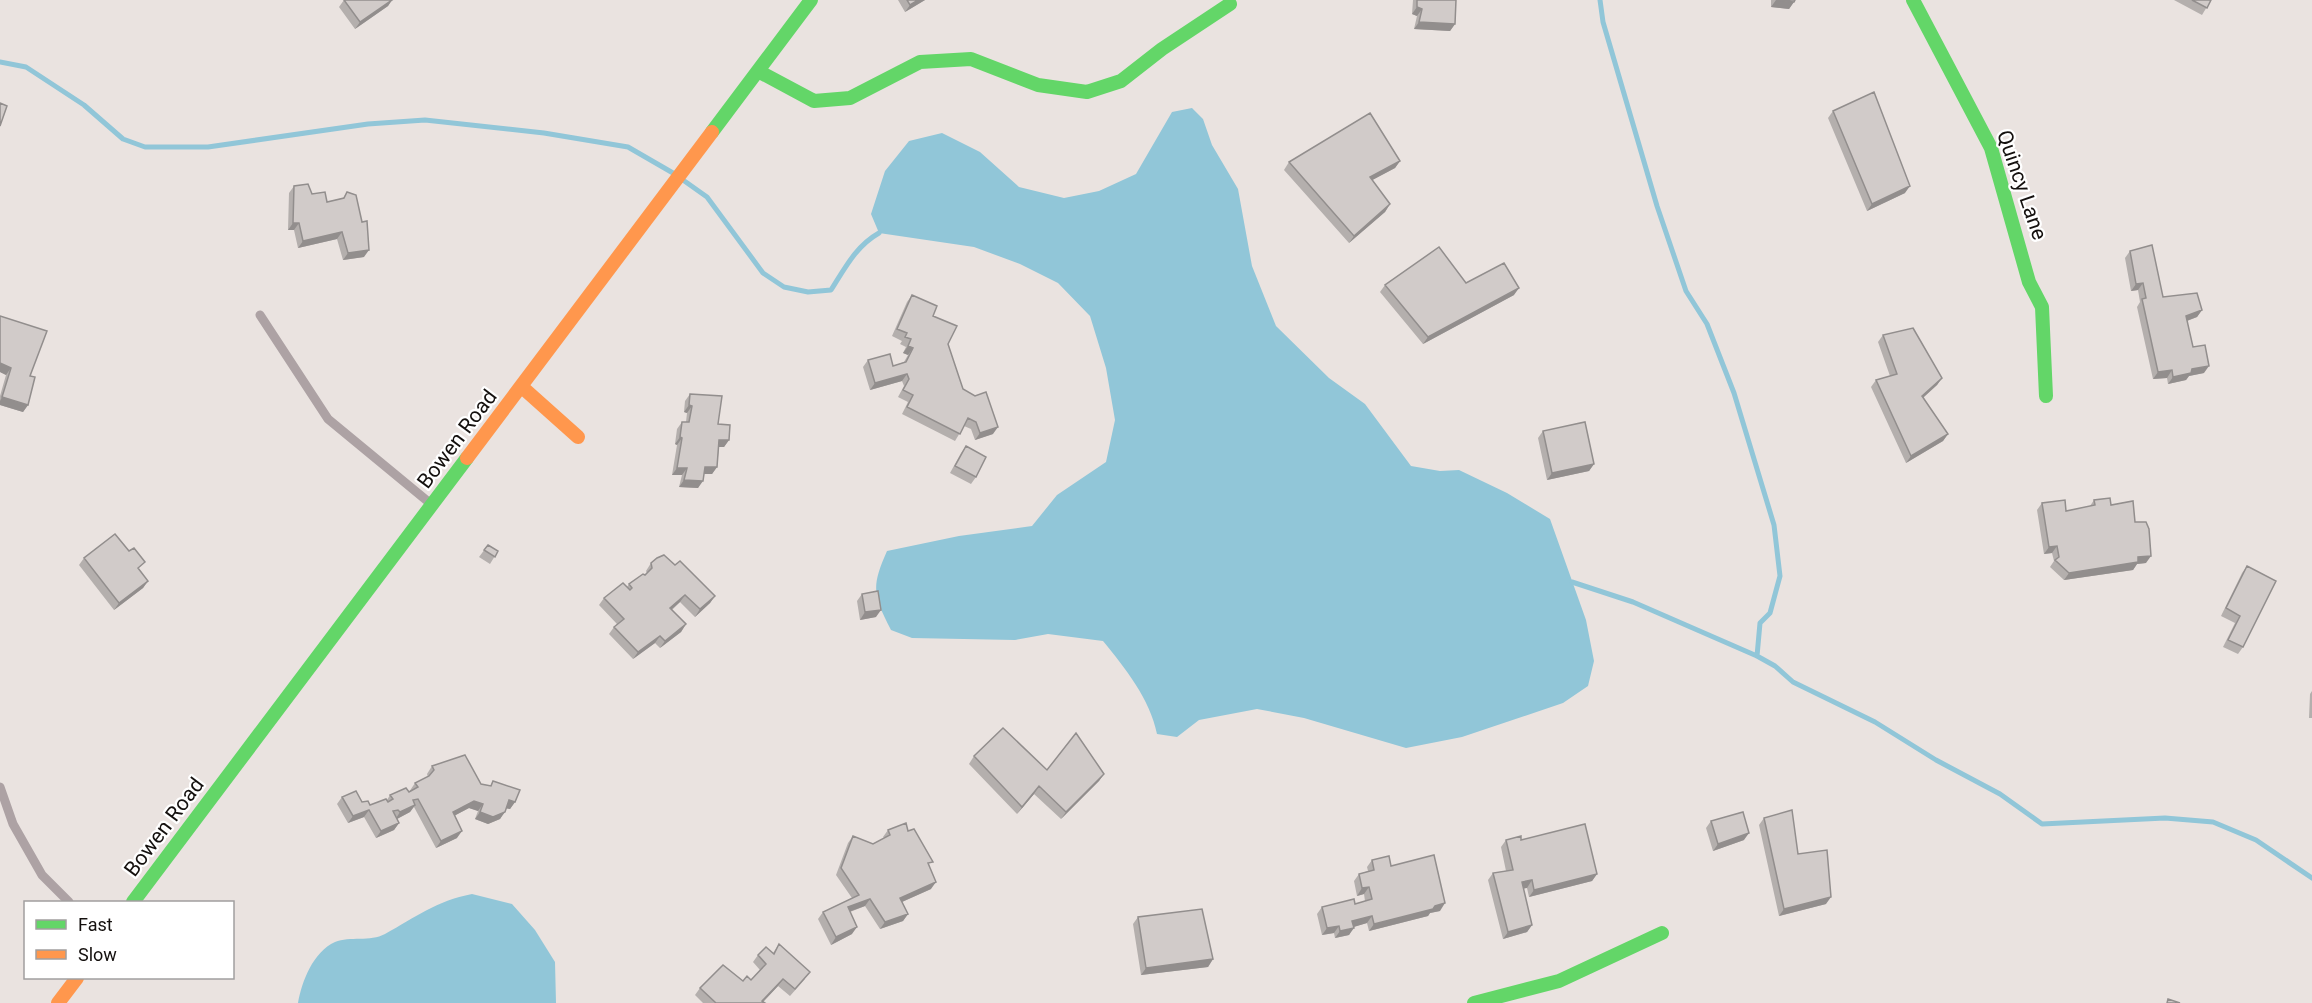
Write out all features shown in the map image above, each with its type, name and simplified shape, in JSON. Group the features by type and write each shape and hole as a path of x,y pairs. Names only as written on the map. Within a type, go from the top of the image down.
{"street":[{"name":"Bowen Road","path":"136,901 811,0"},
{"name":"Quincy Lane","path":"1913,0 1991,148 2029,282 2042,308 2046,396"},
{"path":"758,70 814,101 850,98 920,62 971,59 1038,85 1087,92 1121,81 1230,3"},
{"path":"522,387 578,437"},
{"path":"1474,1003 1559,981 1662,933"},
{"path":"58,1003 76,979"}],"lane":[{"path":"260,315 293,370 328,418 433,505"},
{"path":"0,788 13,824 42,875 67,901"}],"water":[{"path":"1192,108 1203,119 1212,145 1238,189 1252,266 1276,326 1329,378 1365,404 1411,466 1440,471 1459,470 1507,493 1550,519 1586,620 1594,661 1588,686 1563,703 1462,737 1406,748 1304,718 1257,709 1199,720 1177,737 1157,734 1143,696 1103,641 1048,634 1015,640 912,638 891,630 876,591 878,574 887,551 959,536 1032,526 1057,495 1106,462 1115,420 1106,368 1090,316 1058,283 1020,264 974,247 879,233 871,214 885,171 909,141 942,133 980,152 1019,187 1064,198 1099,191 1136,174 1172,112"},
{"path":"472,894 512,904 535,930 555,962 556,1003 298,1003 310,968 327,947 341,940 385,934 437,905"}],"building":[{"path":"344,0 392,0 360,22"},
{"path":"907,0 918,0 910,5"},
{"path":"1417,0 1456,0 1455,24 1419,22 1422,9 1417,7"},
{"path":"2192,0 2211,0 2207,8"},
{"path":"1874,92 1910,186 1872,204 1833,111"},
{"path":"0,103 7,106 0,126"},
{"path":"1370,113 1400,161 1370,177 1390,204 1354,236 1289,162"},
{"path":"308,184 312,194 325,192 327,202 344,198 347,192 356,195 362,222 367,221 369,250 348,253 342,232 303,241 299,223 293,223 294,186"},
{"path":"2152,245 2163,297 2197,293 2202,310 2186,316 2193,347 2205,345 2209,366 2192,369 2191,373 2173,377 2172,370 2158,372 2142,299 2146,298 2143,283 2136,284 2130,251"},
{"path":"1439,247 1466,283 1504,263 1519,288 1428,337 1385,285"},
{"path":"912,295 937,306 933,316 957,326 948,344 963,389 975,396 986,392 998,427 980,433 976,422 968,418 960,434 907,407 913,395 903,390 909,379 907,374 875,383 868,360 890,354 893,366 906,362 913,348 908,346 911,339 905,337 907,333 897,329"},
{"path":"0,316 47,331 30,376 35,377 28,405 2,397 11,368 0,363"},
{"path":"1913,328 1942,378 1922,396 1948,434 1911,456 1876,380 1897,374 1883,335"},
{"path":"690,394 722,396 718,424 730,425 729,440 719,440 717,467 705,467 703,481 684,480 687,468 677,468 682,422 689,422 692,406 689,405"},
{"path":"1585,422 1594,464 1552,473 1543,431"},
{"path":"966,446 986,457 976,477 955,466"},
{"path":"2110,498 2111,505 2133,501 2135,522 2146,522 2149,529 2151,556 2138,557 2138,562 2069,573 2055,560 2059,557 2057,546 2049,547 2042,503 2065,500 2066,511 2095,505 2094,500"},
{"path":"115,534 129,551 134,548 145,562 138,568 148,581 119,603 84,558"},
{"path":"488,545 498,551 495,557 484,550"},
{"path":"664,555 675,565 680,561 715,596 700,609 685,595 670,608 686,624 665,641 660,636 638,652 614,627 624,619 604,598 623,583 630,590 632,588 629,584 643,574 645,575 652,568 651,563"},
{"path":"2247,566 2276,581 2243,647 2228,640 2240,616 2226,608"},
{"path":"878,591 881,610 865,612 862,594"},
{"path":"1003,728 1047,770 1076,733 1104,774 1066,812 1039,786 1022,807 974,756"},
{"path":"465,755 481,784 491,786 493,781 520,790 515,802 509,800 505,812 493,817 480,812 483,804 474,801 453,812 462,831 441,841 418,799 413,800 415,805 400,812 393,811 399,823 381,831 369,810 353,816 342,797 356,791 362,802 368,801 370,805 386,799 388,802 393,799 390,795 406,788 409,792 418,787 415,783 429,776 434,770 432,766"},
{"path":"1792,810 1798,854 1827,850 1831,897 1784,909 1764,818"},
{"path":"1743,812 1749,833 1718,844 1711,821"},
{"path":"906,823 908,831 914,829 933,862 928,863 936,882 900,898 908,914 885,922 870,899 848,907 857,927 836,937 823,912 859,895 841,868 853,836 873,844 890,835 888,830"},
{"path":"1585,824 1597,874 1534,890 1532,880 1522,882 1532,925 1508,932 1493,873 1513,870 1506,840 1521,836 1521,840"},
{"path":"1434,855 1445,903 1433,909 1374,924 1372,916 1352,921 1354,928 1340,931 1339,926 1327,928 1322,907 1354,899 1355,904 1372,899 1369,887 1362,888 1359,874 1374,870 1372,860 1389,856 1391,866"},
{"path":"1202,909 1213,959 1146,968 1138,917"},
{"path":"779,944 810,972 795,989 783,979 762,1001 765,1003 716,1003 700,988 723,965 743,981 747,976 751,980 766,964 758,955 766,947 774,954"},
{"path":"2168,999 2180,1003 2167,1003"}],"waterway":[{"path":"1600,0 1603,22 1657,206 1686,291 1707,324 1734,393 1774,525 1780,576 1770,613 1760,623 1757,656"},
{"path":"0,62 26,67 84,105 123,139 145,147 208,147 368,124 425,120 544,133 628,147 673,173"},
{"path":"683,180 707,197 763,273 784,287 808,292 831,290 857,251 879,233"},
{"path":"1572,582 1633,602 1757,656 1775,666 1793,682 1875,722 1936,760 2000,794 2042,824 2165,818 2213,822 2256,840 2312,878"}],"traffic: fast":[{"path":"712,132 811,0"},
{"path":"1913,0 1991,148 2029,282 2042,307 2046,396"},
{"path":"758,71 814,101 850,98 920,62 971,59 1038,85 1087,92 1121,81 1162,49 1230,4"},
{"path":"134,901 467,458"},
{"path":"1474,1003 1559,981 1662,933"}],"traffic: slow":[{"path":"467,458 712,132"},
{"path":"522,387 578,437"},
{"path":"58,1003 76,979"}]}
